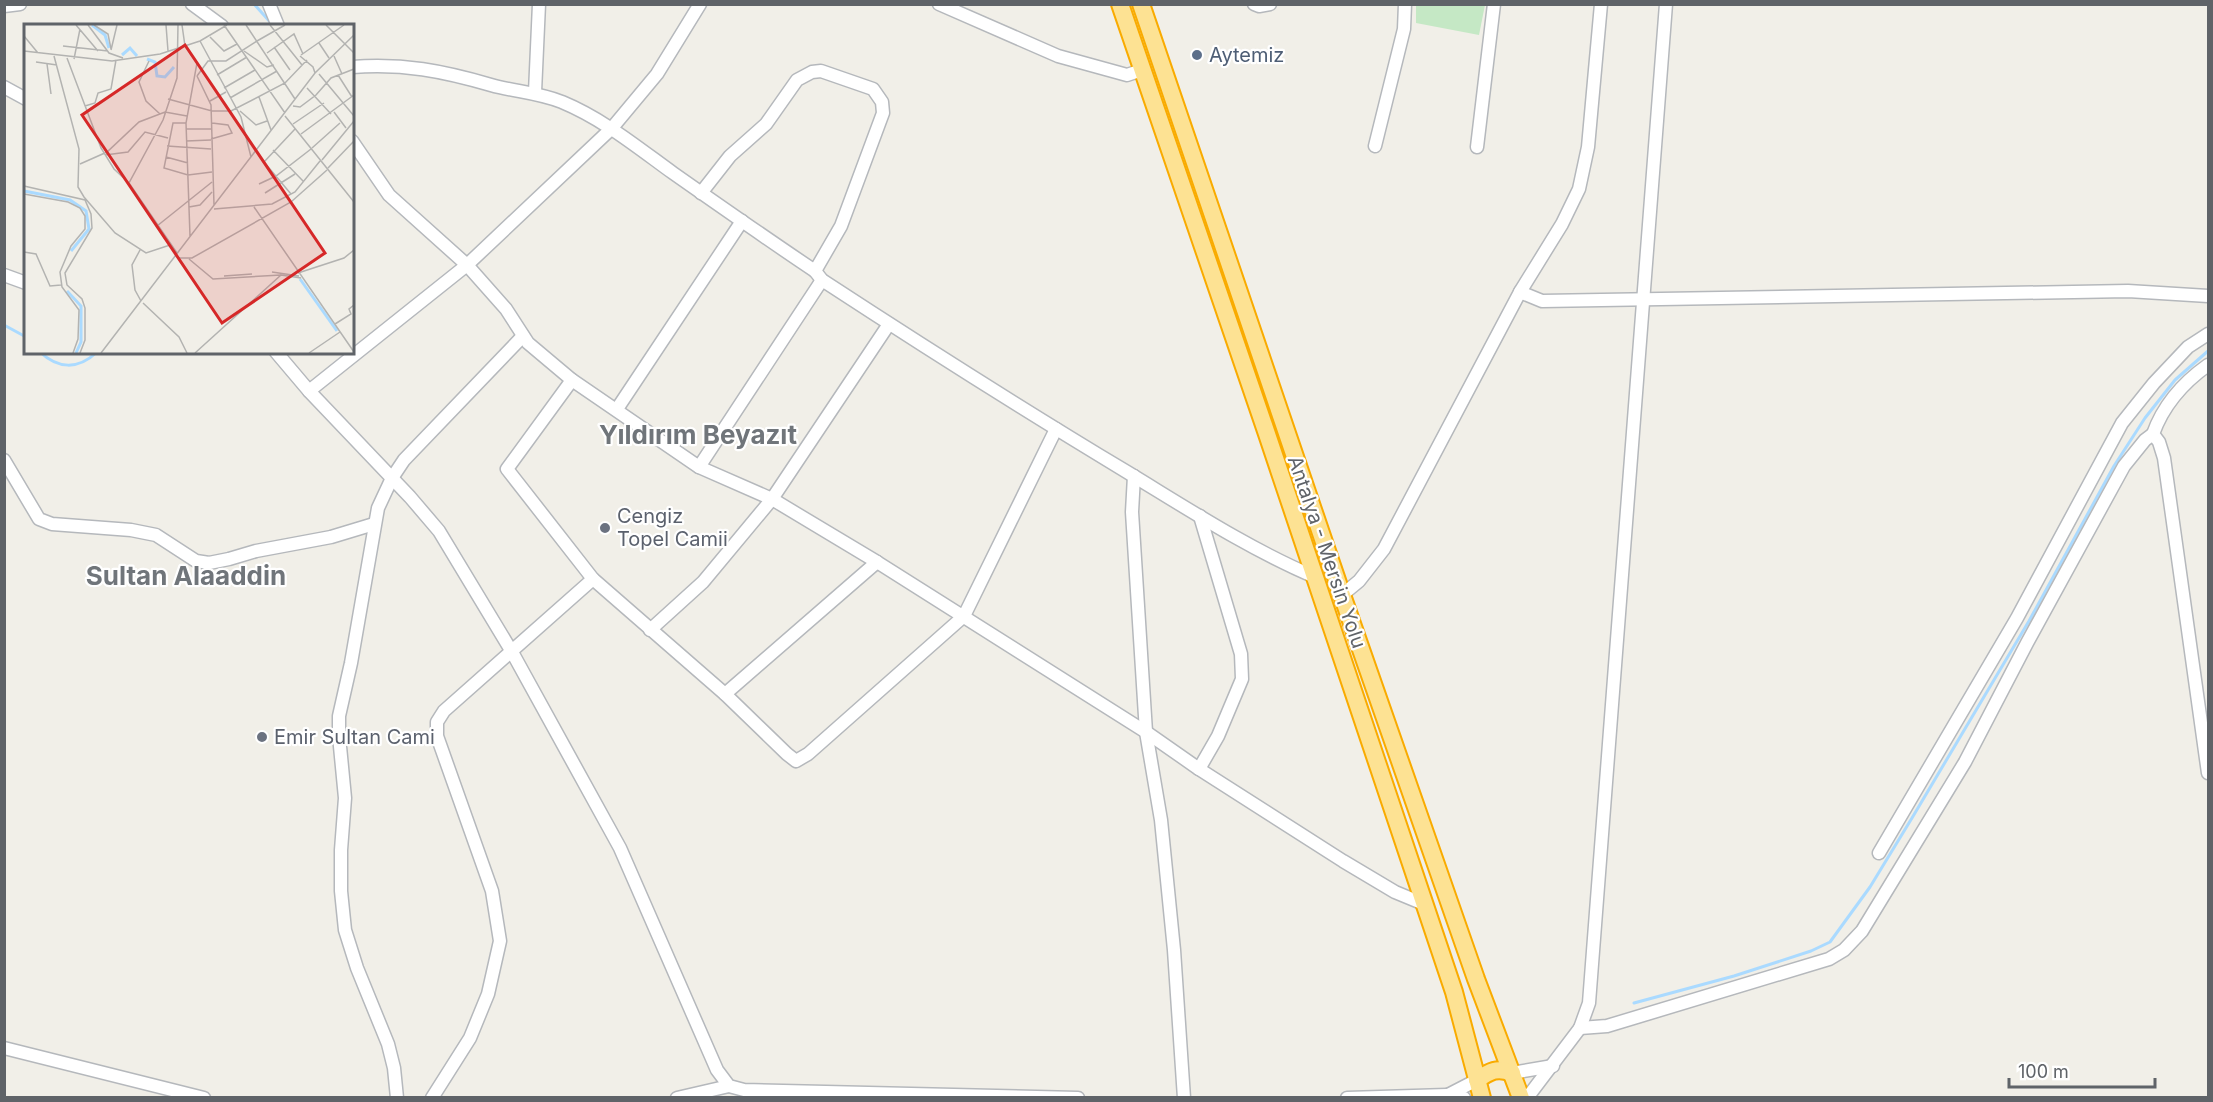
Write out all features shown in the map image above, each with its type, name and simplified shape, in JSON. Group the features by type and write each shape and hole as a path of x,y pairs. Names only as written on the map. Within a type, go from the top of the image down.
{"highway":[{"name":"Antalya - Mersin Yolu","path":"1120,4 1454,992 1482,1098"},
{"name":"Antalya - Mersin Yolu","path":"1141,4 1342,595 1476,979 1521,1098"},
{"path":"1477,1080 1494,1070 1512,1074"}],"street":[{"path":"4,6 20,4"},
{"path":"192,4 219,24"},
{"path":"269,4 277,24"},
{"path":"535,92 539,4"},
{"path":"309,391 467,265 612,128 657,74 700,4"},
{"path":"939,4 1058,56 1127,75 1142,70"},
{"path":"1254,4 1259,6 1270,4"},
{"path":"1375,146 1404,29 1405,4"},
{"path":"1477,147 1494,4"},
{"path":"1342,595 1359,581 1384,549 1520,292 1562,225 1579,189 1588,147 1601,4"},
{"path":"1527,1098 1581,1028 1589,1002 1666,4"},
{"path":"354,67 405,66 444,71 496,86 535,92 564,103 612,128 818,276 889,324 1200,516 1289,566 1315,576"},
{"path":"699,467 818,276 841,226 883,113 882,102 873,90 821,71 812,72 797,80 766,124 730,156 701,193"},
{"path":"4,87 24,98"},
{"path":"354,144 389,195 467,265 506,309 528,343 572,380 699,467 772,499 877,562 1146,732 1342,861 1395,892 1424,904"},
{"path":"616,409 742,221"},
{"path":"4,275 24,283"},
{"path":"1520,292 1542,301 2128,291 2208,296"},
{"path":"650,630 703,582 772,499 889,324"},
{"path":"1879,853 2017,618 2122,423 2154,383 2188,347 2208,334"},
{"path":"397,1098 388,1044 357,968 345,930 341,891 341,850 345,798 339,716 351,663 374,524 378,508 392,478 404,460 523,336"},
{"path":"278,354 439,531 512,652 620,848 717,1070 729,1086"},
{"path":"1581,1028 1618,1022 1829,959 1844,950 1862,931 1965,762 2026,643 2124,466 2153,434 2159,418 2178,392 2208,365"},
{"path":"572,380 507,469 593,579 725,694 796,761 808,754 964,616 1056,429"},
{"path":"2153,434 2159,442 2164,458 2208,773"},
{"path":"4,460 39,519 52,524 131,530 156,535 196,561 209,563 229,559 256,550 331,537 374,524"},
{"path":"1134,476 1132,512 1146,732 1161,820 1173,938 1184,1098"},
{"path":"1199,769 1218,736 1242,679 1241,654 1200,516"},
{"path":"725,694 877,562"},
{"path":"432,1098 470,1038 488,994 500,941 492,891 437,736 437,722 444,711 593,579"},
{"path":"4,1048 204,1098"},
{"path":"1512,1074 1553,1066"},
{"path":"1447,1095 1477,1080"},
{"path":"677,1098 729,1086 744,1090 1078,1098"},
{"path":"1347,1098 1447,1095 1464,1098"}],"green space":[{"path":"1416,5 1485,5 1479,35 1416,23"}],"waterway":[{"path":"254,4 271,23"},
{"path":"4,325 24,336"},
{"path":"1634,1003 1734,976 1811,951 1830,942 1870,887 1912,818 2029,621 2114,466 2145,418 2175,380 2208,351"},
{"path":"42,354 54,362 68,365 83,362 95,354"}],"place":[{"name":"Aytemiz","path":"1197,55"},
{"name":"Cengiz Topel Camii","path":"605,528"},
{"name":"Emir Sultan Cami","path":"262,737"}],"district":[{"name":"Yıldırım Beyazıt","path":"698,435"},
{"name":"Sultan Alaaddin","path":"186,576"}]}
